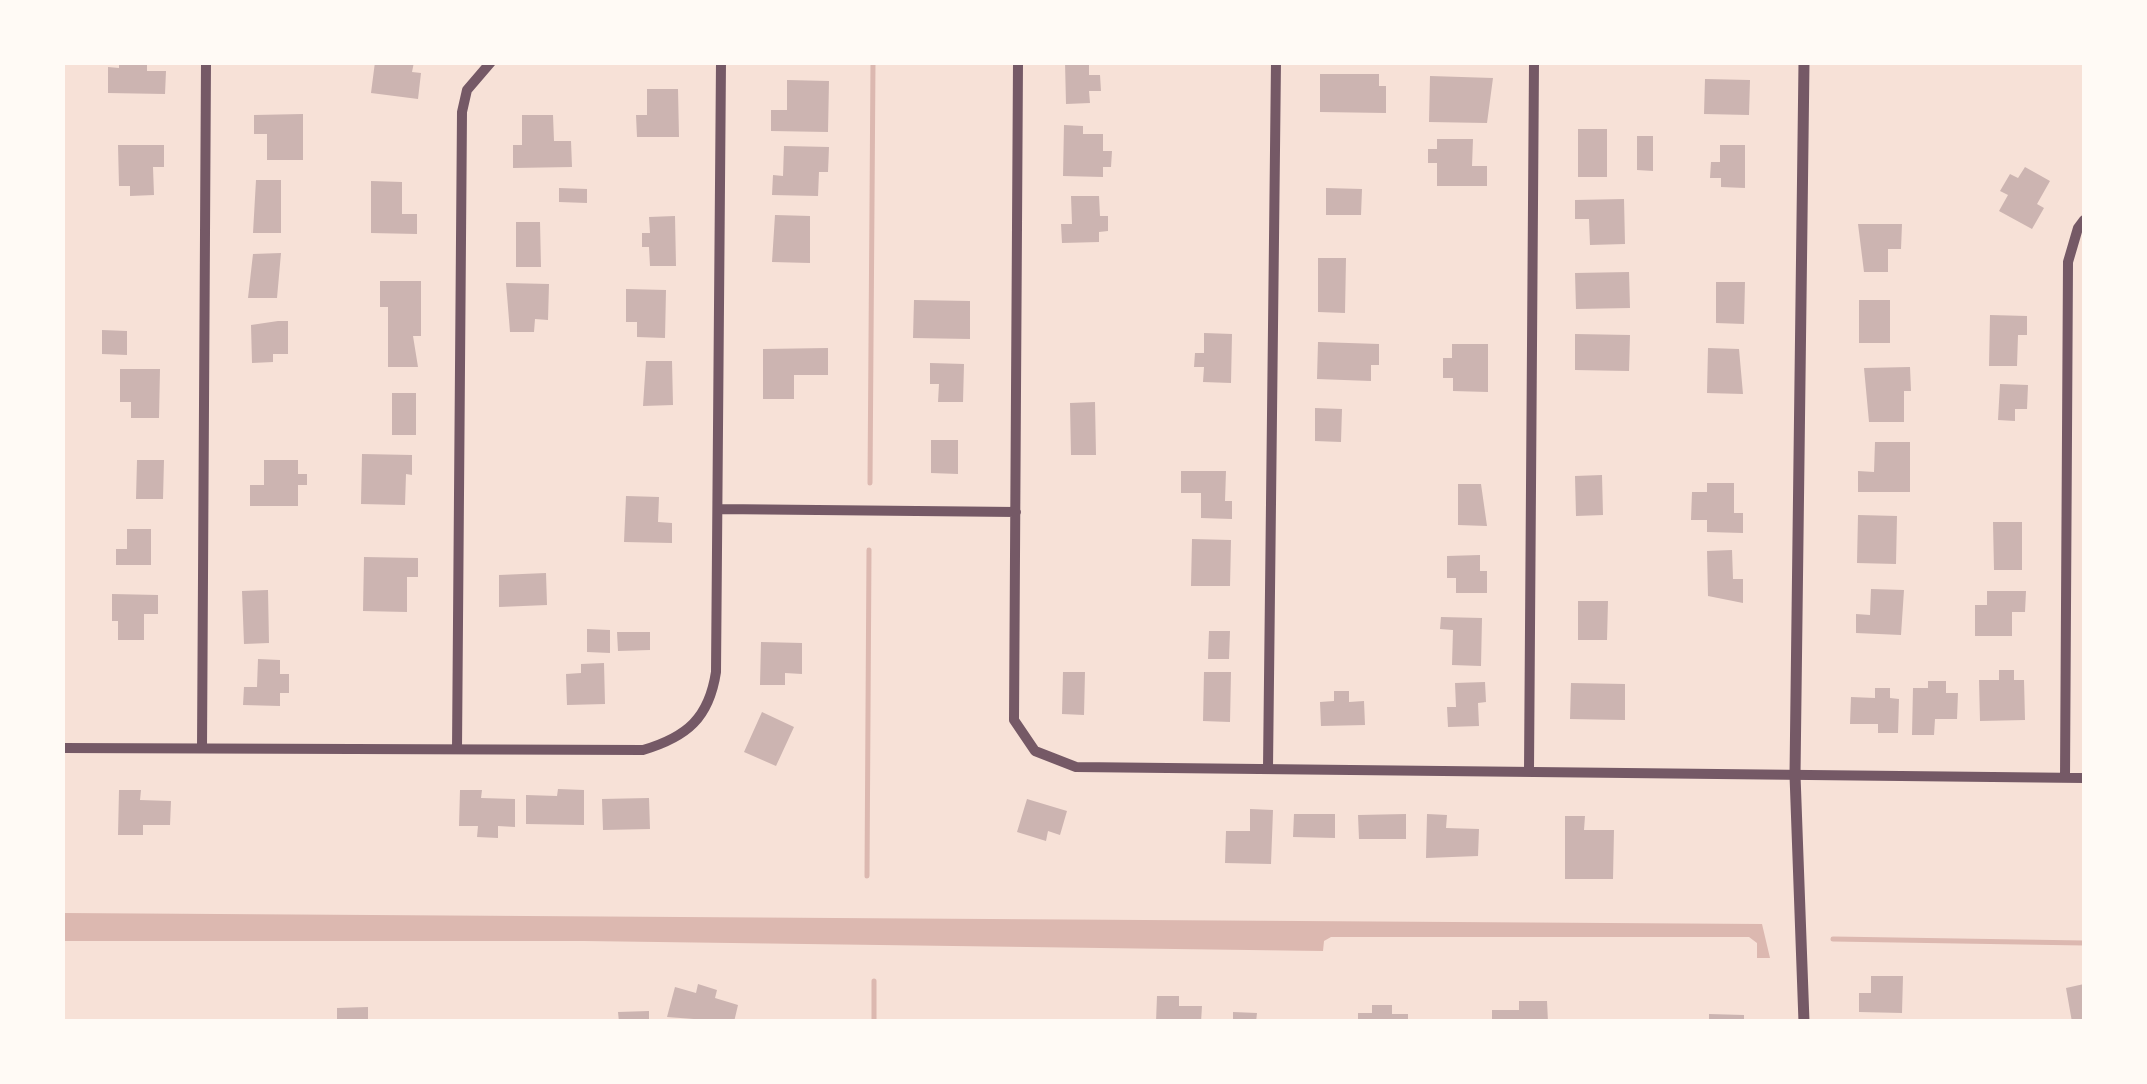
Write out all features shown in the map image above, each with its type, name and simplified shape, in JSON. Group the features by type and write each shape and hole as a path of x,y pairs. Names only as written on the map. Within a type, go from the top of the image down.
{"street":[{"path":"202,748 206,62"},
{"path":"458,749 462,112 467,90 491,62"},
{"path":"62,748 643,750 674,741 694,726 712,700 716,672 722,62"},
{"path":"1018,62 1014,720 1035,750 1076,767 2084,778"},
{"path":"1268,767 1276,62"},
{"path":"1529,769 1534,62"},
{"path":"1804,62 1795,775 1804,1022"},
{"path":"2065,778 2068,262 2084,220"},
{"path":"718,509 1016,512"}],"shaded area":[{"path":"63,913 1762,924 1770,958 1757,958 1757,943 1749,937 1331,937 1324,941 1323,951 584,941 63,941"}],"building":[{"path":"119,62 147,62 147,71 166,71 165,94 108,93 108,67 119,68"},
{"path":"375,62 414,62 412,72 421,73 418,99 371,93"},
{"path":"1065,62 1089,62 1089,75 1100,75 1101,91 1089,91 1090,103 1066,104"},
{"path":"1320,74 1379,74 1379,86 1386,86 1386,113 1320,112"},
{"path":"1430,76 1493,78 1487,123 1429,122"},
{"path":"1705,79 1750,80 1749,115 1704,114"},
{"path":"787,80 829,81 828,132 771,131 771,110 787,110"},
{"path":"647,89 678,89 679,137 637,137 636,115 647,115"},
{"path":"303,114 303,160 267,160 267,134 254,134 254,115"},
{"path":"522,115 553,115 554,141 571,141 572,167 513,168 513,145 522,145"},
{"path":"1064,125 1083,126 1083,134 1103,134 1103,151 1112,151 1111,167 1103,167 1103,177 1063,176"},
{"path":"1578,129 1607,129 1607,177 1578,177"},
{"path":"1637,136 1653,136 1653,171 1637,170"},
{"path":"1437,139 1473,139 1472,166 1487,166 1487,186 1437,186 1437,163 1428,163 1428,149 1437,149"},
{"path":"118,145 164,145 164,167 153,167 154,195 130,196 130,186 119,186"},
{"path":"1720,145 1745,145 1745,188 1721,187 1721,178 1710,178 1711,162 1720,162"},
{"path":"784,146 829,147 828,172 819,172 818,196 772,195 773,175 783,176"},
{"path":"2025,167 2050,181 2037,204 2044,208 2032,229 1999,211 2008,195 2000,191 2010,174 2018,178"},
{"path":"256,180 281,180 281,233 253,233"},
{"path":"371,181 402,182 402,214 417,214 417,234 371,233"},
{"path":"559,188 587,189 587,203 559,202"},
{"path":"1326,188 1362,189 1361,215 1326,215"},
{"path":"1071,196 1099,196 1100,216 1108,216 1108,231 1099,232 1099,242 1062,243 1061,224 1072,224"},
{"path":"1624,199 1625,244 1590,245 1589,219 1575,219 1575,200"},
{"path":"775,215 810,216 810,263 772,262"},
{"path":"675,216 676,266 650,266 649,247 642,247 642,233 650,233 649,217"},
{"path":"516,222 540,222 541,267 516,267"},
{"path":"1858,224 1902,224 1901,249 1888,249 1888,272 1864,272"},
{"path":"281,253 277,298 248,298 253,254"},
{"path":"1318,258 1346,258 1345,313 1318,312"},
{"path":"1629,272 1630,308 1576,309 1575,273"},
{"path":"380,281 421,281 421,336 413,336 418,367 388,367 388,307 380,307"},
{"path":"1716,282 1745,282 1744,324 1716,323"},
{"path":"506,283 549,284 548,320 535,319 534,332 510,332"},
{"path":"626,289 666,290 665,338 637,337 637,322 626,322"},
{"path":"914,300 970,301 970,339 913,338"},
{"path":"1859,300 1890,300 1890,343 1859,343"},
{"path":"1990,315 2027,316 2027,335 2018,335 2017,366 1989,366"},
{"path":"288,321 288,354 273,354 273,362 252,363 251,325"},
{"path":"102,330 127,331 127,355 102,354"},
{"path":"1204,333 1232,334 1231,383 1203,382 1204,367 1194,367 1195,353 1204,353"},
{"path":"1575,334 1630,335 1629,371 1575,370"},
{"path":"1318,342 1379,344 1379,365 1371,365 1371,381 1317,379"},
{"path":"1452,344 1488,344 1488,392 1453,391 1453,378 1443,378 1443,358 1452,358"},
{"path":"828,348 828,375 794,375 794,399 763,399 763,349"},
{"path":"1708,348 1739,349 1743,394 1707,393"},
{"path":"646,361 672,361 673,405 643,406"},
{"path":"930,363 964,364 963,402 938,402 939,384 930,384"},
{"path":"1910,367 1911,391 1904,391 1904,422 1869,422 1864,368"},
{"path":"120,369 160,369 159,418 131,418 131,402 120,402"},
{"path":"2000,384 2028,385 2027,409 2015,409 2015,421 1998,420"},
{"path":"392,393 416,393 416,435 392,435"},
{"path":"1095,402 1096,455 1071,455 1070,403"},
{"path":"1315,408 1342,409 1341,442 1315,441"},
{"path":"931,440 958,440 958,474 931,473"},
{"path":"1875,442 1910,442 1910,492 1858,492 1858,471 1874,472"},
{"path":"362,454 412,455 412,475 406,474 405,505 361,504"},
{"path":"137,460 164,460 163,499 136,499"},
{"path":"264,460 298,460 298,474 307,474 307,485 298,485 298,506 250,506 250,485 264,485"},
{"path":"1181,471 1226,471 1225,501 1232,501 1232,519 1201,518 1201,493 1181,493"},
{"path":"1602,475 1603,515 1576,516 1575,476"},
{"path":"1707,483 1734,483 1734,513 1743,513 1743,533 1707,532 1707,520 1691,520 1692,492 1707,492"},
{"path":"1458,484 1481,484 1487,526 1458,525"},
{"path":"626,496 659,497 658,522 672,523 672,543 624,542"},
{"path":"1858,515 1897,516 1896,564 1857,563"},
{"path":"1993,522 2022,522 2022,570 1994,570"},
{"path":"127,529 151,529 151,565 116,565 116,549 127,549"},
{"path":"1192,539 1231,540 1230,586 1191,586"},
{"path":"1732,550 1733,579 1743,579 1743,603 1708,596 1707,551"},
{"path":"1480,555 1480,571 1487,571 1487,593 1456,593 1456,578 1447,578 1447,556"},
{"path":"364,557 418,558 418,577 407,577 407,612 363,611"},
{"path":"546,573 547,605 499,607 499,575"},
{"path":"1871,589 1904,590 1901,635 1856,633 1856,614 1870,615"},
{"path":"268,590 269,643 244,644 242,591"},
{"path":"1987,591 2026,591 2025,612 2012,612 2012,636 1975,636 1975,605 1987,605"},
{"path":"112,594 158,595 158,614 144,614 144,640 118,640 118,621 112,621"},
{"path":"1578,601 1608,601 1607,640 1578,640"},
{"path":"1441,617 1482,618 1481,666 1452,665 1453,630 1440,629"},
{"path":"587,629 610,630 610,653 587,652"},
{"path":"1209,631 1230,631 1229,659 1208,659"},
{"path":"617,632 650,632 650,650 618,651"},
{"path":"761,642 802,643 802,674 785,673 785,685 760,685"},
{"path":"258,659 280,660 280,674 289,674 289,693 280,693 280,706 243,705 244,687 257,687"},
{"path":"604,663 605,704 567,705 566,674 581,673 581,664"},
{"path":"1999,670 2014,670 2014,680 2024,680 2025,720 1980,721 1979,680 1999,680"},
{"path":"1063,672 1085,672 1084,715 1062,714"},
{"path":"1204,672 1231,672 1230,722 1203,721"},
{"path":"1928,681 1946,681 1946,693 1958,693 1957,719 1935,719 1934,735 1912,735 1913,688 1928,688"},
{"path":"1485,682 1486,702 1478,703 1479,726 1448,727 1447,707 1456,707 1455,683"},
{"path":"1571,683 1625,684 1625,720 1570,719"},
{"path":"1875,688 1890,688 1890,698 1899,699 1898,733 1878,733 1878,724 1850,724 1851,697 1875,698"},
{"path":"1334,691 1349,691 1349,702 1364,701 1365,725 1321,726 1320,702 1334,701"},
{"path":"762,712 794,727 776,766 744,752"},
{"path":"558,789 584,790 584,825 526,824 526,795 557,796"},
{"path":"119,790 141,790 140,800 171,801 170,825 143,825 143,835 118,835"},
{"path":"460,790 482,790 481,798 515,799 515,827 498,826 498,838 477,837 478,826 459,826"},
{"path":"649,798 650,829 603,830 602,799"},
{"path":"1027,799 1067,811 1060,835 1048,831 1046,841 1017,832"},
{"path":"1250,809 1273,810 1271,864 1225,863 1226,831 1250,831"},
{"path":"1294,814 1335,814 1335,838 1293,837"},
{"path":"1406,814 1406,839 1359,839 1358,815"},
{"path":"1427,814 1447,815 1446,828 1479,829 1478,856 1426,858"},
{"path":"1565,816 1585,816 1584,830 1614,830 1613,879 1565,879"},
{"path":"1871,976 1903,976 1902,1013 1859,1012 1859,993 1871,993"},
{"path":"698,984 717,990 715,998 738,1005 734,1022 667,1017 675,987 696,993"},
{"path":"2084,984 2084,1022 2072,1022 2066,988"},
{"path":"1157,996 1179,996 1179,1006 1202,1006 1201,1022 1156,1022"},
{"path":"1519,1001 1547,1001 1548,1022 1492,1022 1492,1010 1519,1010"},
{"path":"1372,1005 1392,1005 1392,1014 1408,1014 1408,1022 1358,1022 1358,1013 1372,1013"},
{"path":"368,1007 368,1022 337,1022 337,1008"},
{"path":"649,1011 649,1022 619,1022 618,1012"},
{"path":"1233,1012 1257,1013 1256,1022 1233,1022"},
{"path":"1709,1014 1744,1015 1744,1022 1709,1022"}],"waterway":[{"path":"870,483 873,62"},
{"path":"867,876 869,550"},
{"path":"1833,939 2084,943"},
{"path":"874,981 874,1022"}]}
